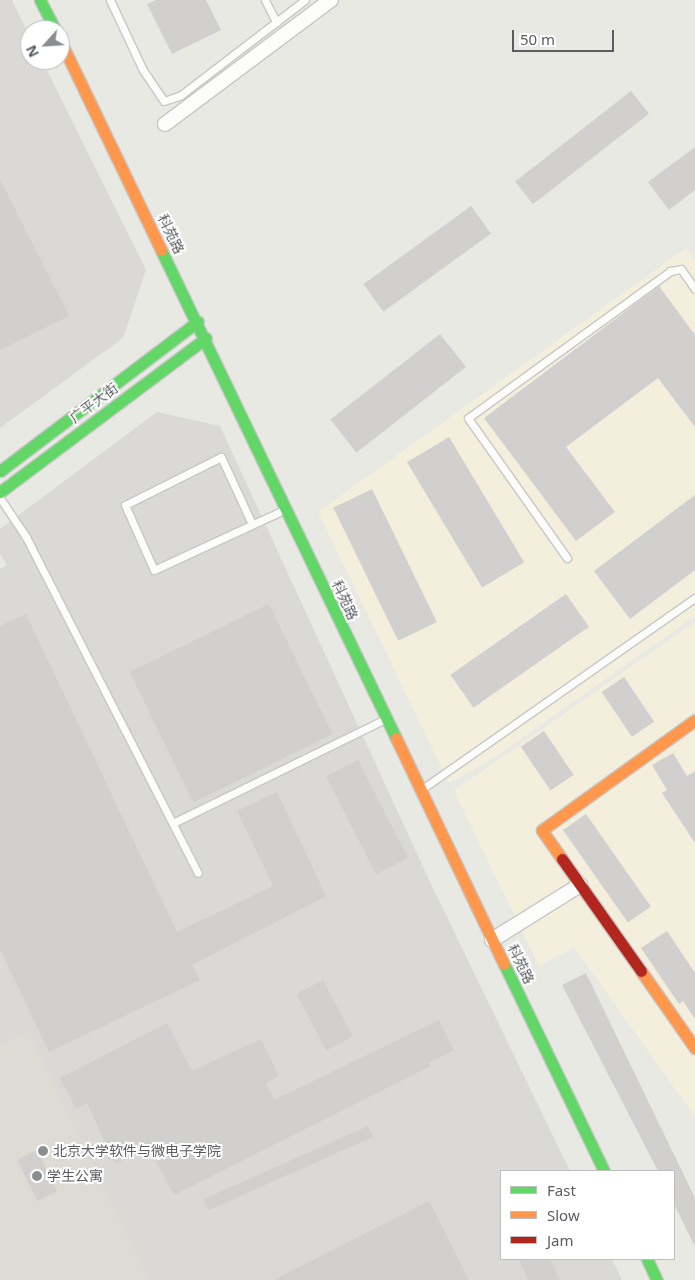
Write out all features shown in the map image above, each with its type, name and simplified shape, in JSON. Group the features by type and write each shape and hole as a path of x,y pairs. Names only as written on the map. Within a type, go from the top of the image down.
{"street":[{"path":"40,0 50,20"},
{"path":"165,124 331,0"},
{"name":"科苑路","path":"70,60 198,321 419,790 604,1170"},
{"name":"广平大街","path":"0,471 198,321"},
{"name":"广平大街","path":"0,492 206,338"},
{"path":"695,720 542,830 695,1048"},
{"path":"492,940 580,884"},
{"path":"647,1260 657,1280"}],"lane":[{"path":"110,0 143,70 164,101 180,95 305,0"},
{"path":"265,0 276,22"},
{"path":"567,558 468,418 670,271 681,269 695,289"},
{"path":"252,524 221,457 125,505 154,570 286,509"},
{"path":"0,498 26,537 198,873"},
{"path":"419,790 695,598"},
{"path":"173,823 385,718"}],"shaded area":[{"path":"0,0 12,0 22,20 20,20 20,70 47,70 146,270 123,338 0,428"},
{"path":"686,248 695,261 695,616 495,757 449,783 318,512"},
{"path":"157,412 220,426 431,884 570,1170 500,1170 500,1260 612,1260 622,1280 148,1280 28,1032 0,1045 0,569 7,565 0,554 0,529"},
{"path":"695,622 695,1117 574,947 539,966 454,791"},
{"name":"北京大学软件与微电子学院","path":"28,1031 148,1280 0,1280 0,1045"}],"building":[{"path":"156,0 206,0 221,30 172,54 147,4"},
{"path":"631,91 649,114 533,204 515,182"},
{"path":"695,147 695,190 669,210 648,182"},
{"path":"0,179 69,316 0,350"},
{"path":"471,206 491,234 383,312 363,284"},
{"path":"659,286 695,335 695,427 658,378 566,447 615,512 576,541 484,418"},
{"path":"440,334 466,367 356,453 330,420"},
{"path":"449,437 524,562 482,587 407,462"},
{"path":"372,489 437,622 398,641 333,508"},
{"path":"695,495 695,570 630,619 594,571"},
{"path":"566,594 589,627 473,708 450,675"},
{"path":"269,604 333,734 193,802 130,672"},
{"path":"26,614 177,932 273,886 237,811 277,792 326,896 192,965 200,980 49,1052 0,949 0,626"},
{"path":"624,677 654,722 632,737 602,692"},
{"path":"544,731 574,775 550,791 521,747"},
{"path":"673,753 687,776 695,771 695,843 662,793 667,790 652,765"},
{"path":"358,760 408,858 376,874 326,776"},
{"path":"586,814 651,907 628,923 563,830"},
{"path":"667,931 695,973 695,1019 683,1001 679,1004 641,948"},
{"path":"586,973 695,1198 695,1247 675,1206 675,1170 657,1170 562,985"},
{"path":"323,980 353,1037 327,1051 297,994"},
{"path":"439,1020 454,1050 429,1063 431,1066 174,1195 149,1148 115,1164 87,1103 76,1109 60,1078 167,1023 192,1071 261,1039 279,1076 266,1083 274,1100"},
{"path":"368,1126 373,1137 208,1210 204,1199"},
{"name":"学生公寓","path":"37,1150 57,1191 37,1201 17,1160"},
{"path":"429,1201 469,1280 274,1280"},
{"path":"519,1260 550,1260 560,1280 528,1280"}],"traffic: fast":[{"path":"40,0 50,20"},
{"path":"161,250 396,738"},
{"path":"0,471 198,321"},
{"path":"0,492 206,338"},
{"path":"504,964 604,1170"},
{"path":"647,1260 657,1280"}],"traffic: slow":[{"path":"70,61 161,250"},
{"path":"562,859 542,830 695,720"},
{"path":"396,738 504,964"},
{"path":"641,971 695,1048"}],"traffic: jam":[{"path":"562,859 641,971"}],"place":[{"name":"北京大学软件与微电子学院","path":"43,1151"},
{"name":"学生公寓","path":"37,1176"}]}
